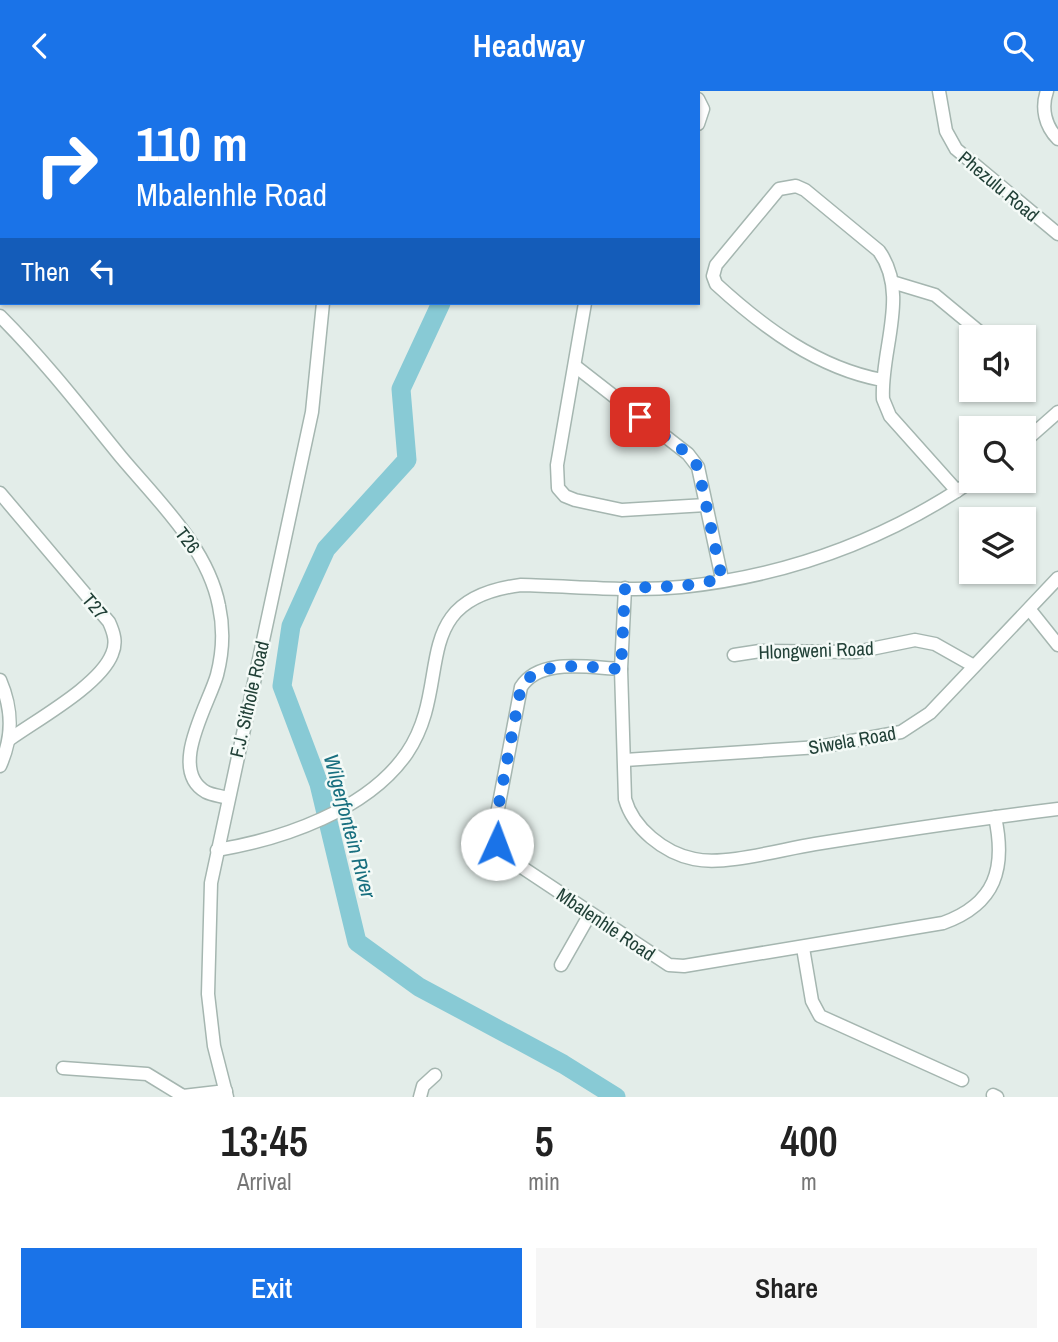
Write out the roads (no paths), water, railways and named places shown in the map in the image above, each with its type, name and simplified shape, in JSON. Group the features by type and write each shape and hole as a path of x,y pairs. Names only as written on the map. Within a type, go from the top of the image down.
{"street":[{"name":"Phezulu Road","path":"939,91 946,131 956,149 1058,234"},
{"path":"1047,91 1045,116 1050,131 1058,139"},
{"path":"217,850 314,821 362,799 406,754 425,718 443,629 464,603 499,587 682,586 748,576 831,554 920,515 957,492 890,416 883,399 883,380 889,348 892,282 890,268 879,251 796,186 779,188 716,265 713,276 716,285 806,353 841,370 883,380"},
{"path":"892,282 935,295 971,325"},
{"name":"F.J. Sithole Road","path":"227,1094 214,1046 208,994 208,924 217,850 227,798 312,412 323,305"},
{"path":"586,305 557,465 556,478 561,492 575,500 622,510 706,505"},
{"name":"T26","path":"0,316 29,345 164,509 201,558 209,574 219,606 222,653 216,677 195,730 189,760 201,787 227,798"},
{"path":"575,366 688,454 698,467 722,579"},
{"path":"1036,431 1058,411"},
{"name":"T27","path":"0,493 109,622 115,633 113,654 95,678 10,739"},
{"name":"Siwela Road","path":"625,760 805,749 901,732 930,713 1058,578"},
{"path":"625,588 621,669 625,799 629,814 653,838 694,859 734,857 1058,809"},
{"path":"1030,610 1058,645"},
{"name":"Hlongweni Road","path":"734,655 760,651 856,652 915,640 935,644 974,666"},
{"name":"Mbalenhle Road","path":"621,669 551,668 534,671 526,679 521,687 497,814 497,844 504,854 668,965 684,966 803,948 959,918 984,898 1000,865 1001,847 995,817"},
{"path":"0,680 7,697 10,739 0,767"},
{"path":"561,965 590,914"},
{"path":"803,948 812,1001 820,1016 962,1080"},
{"path":"62,1068 147,1074 183,1096 227,1094"},
{"path":"420,1097 423,1086 435,1075"}],"waterway":[{"name":"Wilgerfontein River","path":"440,305 401,389 407,460 326,549 291,626 282,686 319,784 357,942 419,987 563,1064 616,1097"}]}
